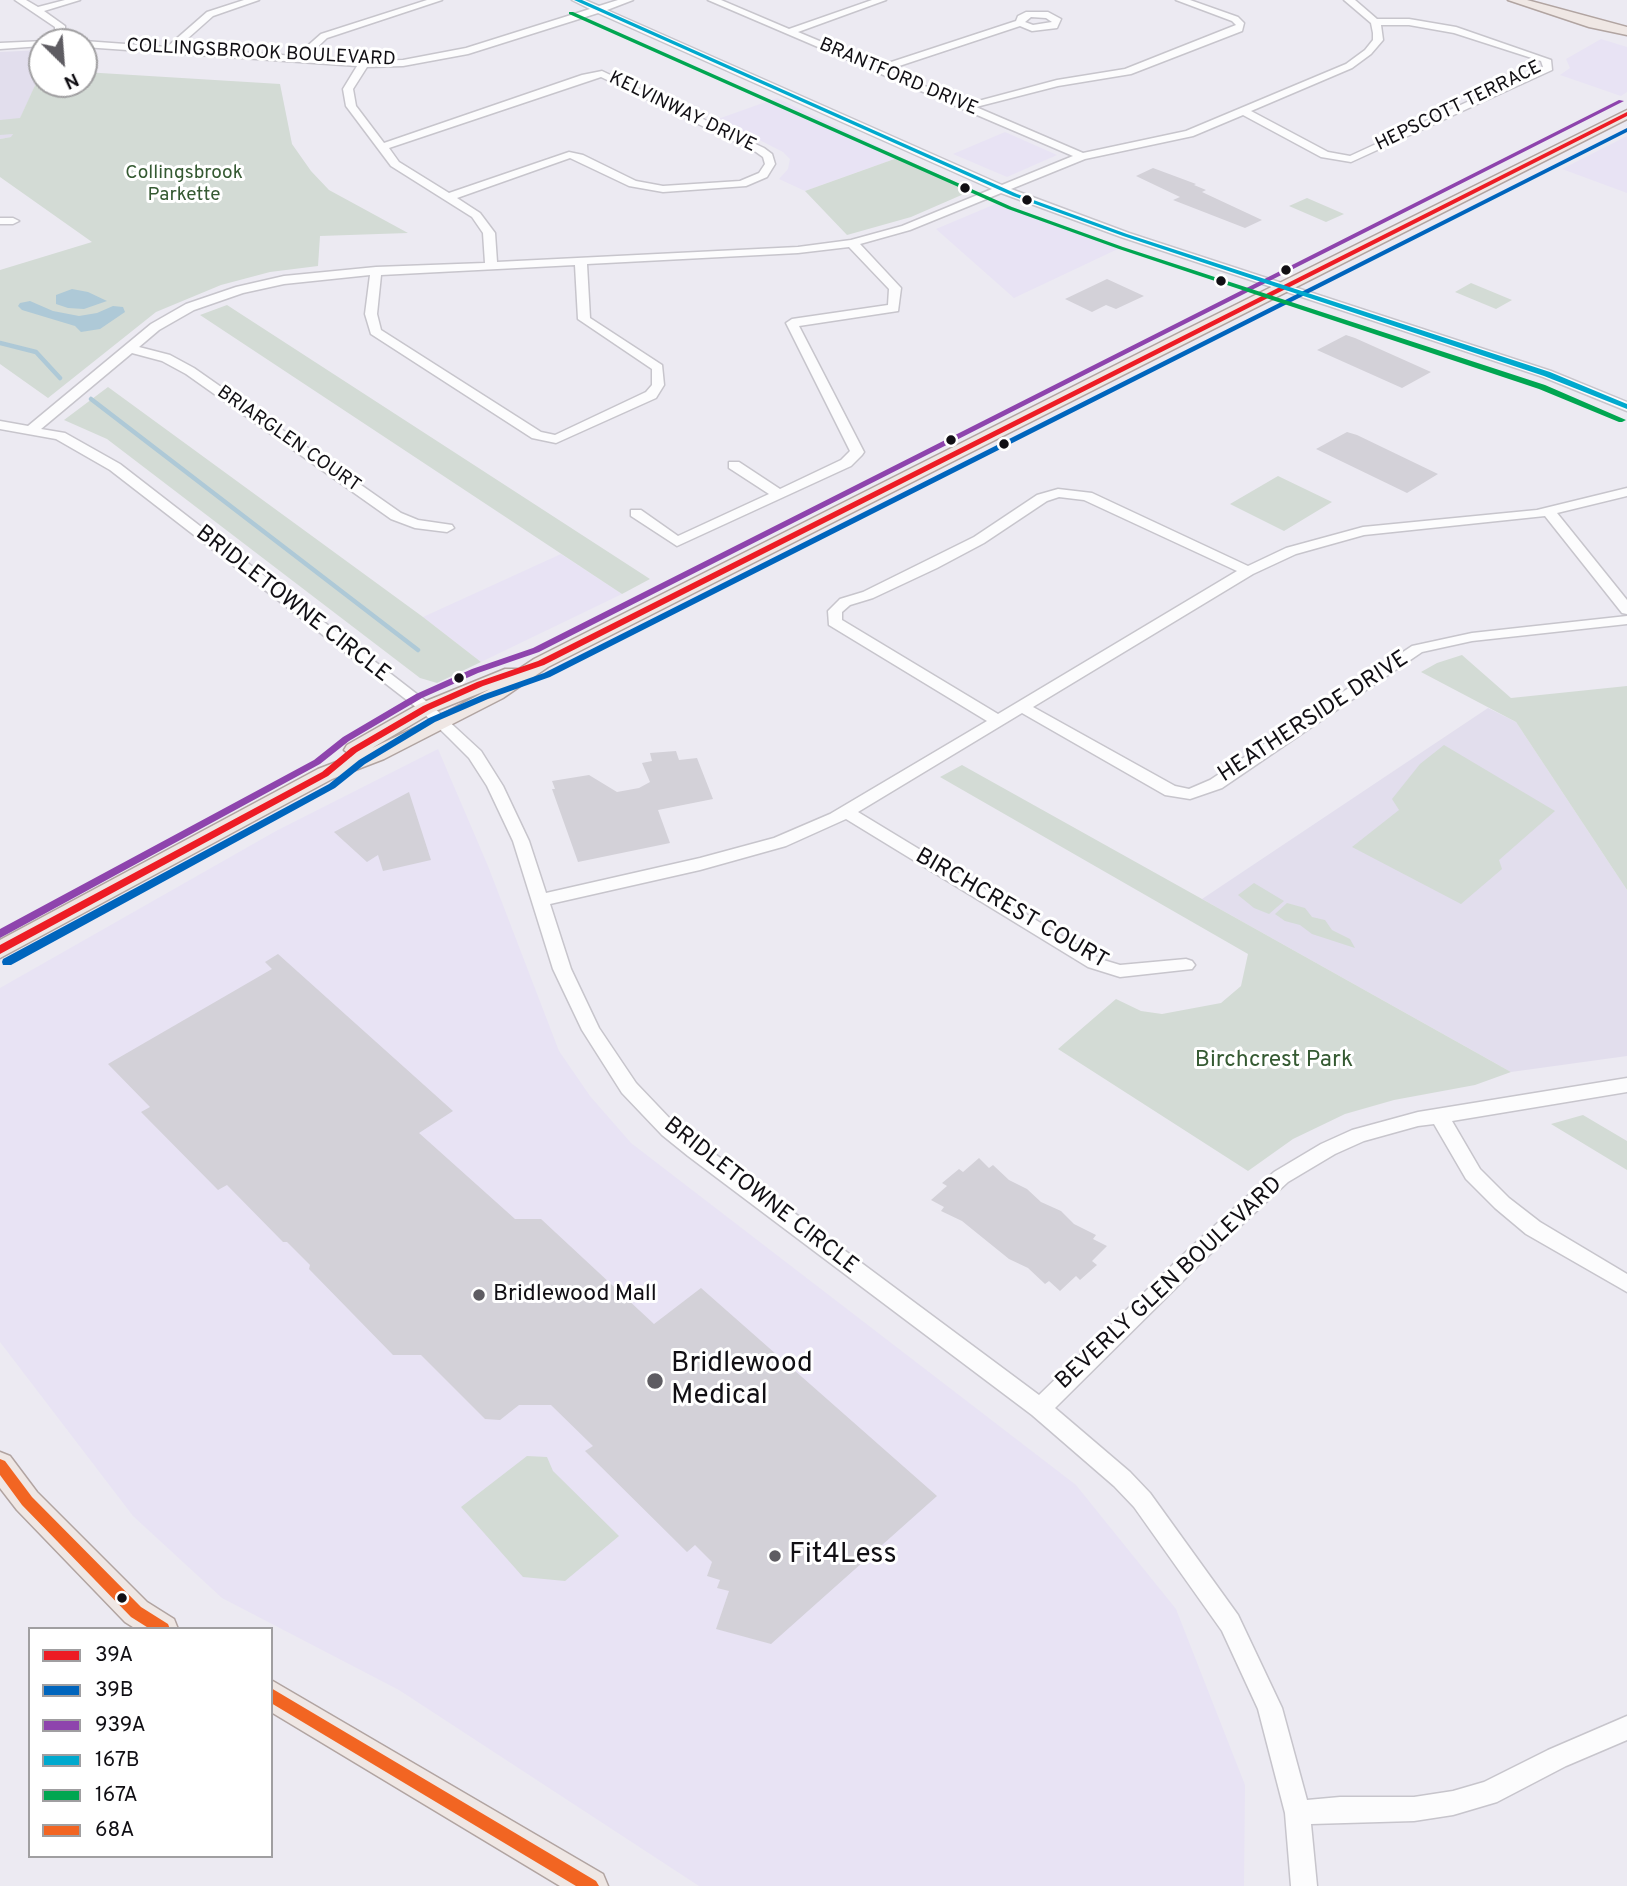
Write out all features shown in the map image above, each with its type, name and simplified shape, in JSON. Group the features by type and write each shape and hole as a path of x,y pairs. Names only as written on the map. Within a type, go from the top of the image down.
{"main road":[{"path":"1514,0 1593,24 1627,31"},
{"path":"1593,24 1627,39"},
{"path":"0,950 325,774 377,754 496,694 541,663 1627,114"},
{"path":"325,774 354,750 426,708 480,684 541,663"},
{"path":"0,1465 27,1501 118,1594 136,1612 160,1627"},
{"path":"273,1696 590,1886"}],"street":[{"path":"20,0 39,10 60,28"},
{"path":"39,10 75,0"},
{"path":"170,49 210,14 254,0"},
{"path":"299,59 324,36 437,0"},
{"path":"577,0 1002,189 1125,235 1546,374 1627,407"},
{"name":"COLLINGSBROOK BOULEVARD","path":"98,45 364,64 403,63 435,59 628,0"},
{"name":"BRANTFORD DRIVE","path":"713,0 1082,156"},
{"path":"789,32 881,0"},
{"path":"967,107 1056,83 1127,72 1239,29 1241,25 1235,19 1181,0"},
{"path":"31,430 129,348 172,316 222,295 284,280 376,271 762,253 852,243 906,228 1082,156 1169,139 1245,112 1359,60 1378,40 1376,22 1349,0"},
{"name":"HEPSCOTT TERRACE","path":"1245,112 1325,155 1351,159 1548,68 1548,62 1544,59 1456,30 1409,22 1376,22"},
{"path":"878,70 1020,23"},
{"path":"0,46 28,44"},
{"path":"364,64 348,89 348,101 395,164 477,215 489,233 491,265"},
{"name":"KELVINWAY DRIVE","path":"382,147 586,77 602,74 760,150 768,156 771,163 763,175 742,184 663,189 633,184 579,157 569,155 450,197"},
{"path":"636,513 677,542 846,463 858,452 792,323 894,309 895,288 852,243"},
{"path":"376,271 371,314 375,331 537,435 556,439 644,399 658,385 658,368 584,319 581,261"},
{"name":"BRIARGLEN COURT","path":"129,348 166,358 190,371 396,516 415,524 447,528"},
{"name":"BRIDLETOWNE CIRCLE","path":"0,425 60,436 115,467 442,722 475,755 495,786 521,841 562,969 591,1030 629,1088 669,1130 1040,1408 1122,1479 1142,1500 1230,1622 1270,1708 1298,1813 1304,1886"},
{"path":"734,465 779,494"},
{"path":"541,900 700,864 780,842 846,813 1248,571 1291,551 1363,531 1549,512 1627,492"},
{"path":"998,721 834,622 835,611 845,602 868,596 932,565 979,540 1042,498 1058,493 1087,496 1248,571"},
{"path":"1549,512 1627,610"},
{"name":"HEATHERSIDE DRIVE","path":"1022,707 1171,791 1190,794 1216,784 1418,649 1472,637 1627,620"},
{"name":"BIRCHCREST COURT","path":"846,813 1107,969 1129,972 1186,965"},
{"name":"BEVERLY GLEN BOULEVARD","path":"1040,1408 1198,1253 1281,1177 1328,1149 1389,1125 1627,1085"},
{"path":"1439,1115 1474,1174 1502,1203 1533,1227 1627,1284"},
{"path":"1298,1813 1340,1809 1414,1809 1453,1803 1488,1793 1557,1758 1627,1728"}],"shaded area":[{"path":"1601,39 1627,47 1627,92 1621,96 1560,75 1570,68 1566,59"},
{"path":"28,51 29,98 12,137 0,139 0,52"},
{"path":"777,98 900,157 805,191 779,179 788,169 790,159 783,152 718,119"},
{"path":"1005,132 1057,155 1007,177 953,154"},
{"path":"1627,136 1627,193 1562,169"},
{"path":"1000,202 1122,247 1014,298 936,229"},
{"path":"561,554 622,594 481,662 423,617"},
{"path":"1488,708 1516,722 1627,890 1627,1056 1511,1072 1202,899"},
{"path":"438,749 488,866 559,1051 590,1096 631,1143 1076,1485 1176,1609 1245,1785 1244,1886 699,1886 399,1690 222,1598 133,1516 0,1342 0,988 276,831"}],"green space":[{"name":"Collingsbrook Parkette","path":"98,73 280,84 292,144 311,171 329,190 408,233 320,236 318,266 270,272 221,285 156,312 48,398 0,364 0,270 92,242 0,177 0,139 13,134 0,135 0,120 20,118 29,98 98,98"},
{"path":"900,157 973,190 911,217 847,235 805,191"},
{"path":"1307,198 1344,214 1326,222 1289,206"},
{"path":"1471,283 1512,300 1496,309 1455,292"},
{"path":"227,305 650,579 622,594 200,315"},
{"path":"108,387 481,662 437,683 420,678 107,439 64,420"},
{"path":"1278,476 1332,502 1284,531 1230,504"},
{"path":"1462,655 1511,698 1627,686 1627,890 1516,722 1421,672 1437,663"},
{"path":"1444,745 1555,811 1499,860 1502,869 1461,904 1352,847 1399,810 1392,799 1420,764"},
{"name":"Birchcrest Park","path":"962,765 1511,1072 1475,1085 1394,1100 1345,1114 1293,1139 1248,1171 1058,1049 1116,999 1141,1011 1162,1014 1221,1003 1241,986 1248,954 940,777"},
{"path":"1254,883 1284,901 1269,914 1254,908 1238,895"},
{"path":"1287,903 1305,908 1312,917 1325,920 1332,930 1350,939 1355,948 1312,934 1300,925 1285,921 1275,914"},
{"path":"1583,1115 1627,1141 1627,1170 1551,1124"},
{"path":"527,1456 547,1457 553,1471 619,1536 565,1581 523,1577 461,1507"}],"water":[{"path":"72,289 88,292 107,301 84,309 56,304 56,295"},
{"path":"30,301 53,311 79,316 97,313 113,306 123,307 125,312 100,329 81,332 75,326 22,310 18,306"}],"building":[{"path":"1153,168 1196,184 1194,185 1206,190 1202,192 1262,220 1245,228 1173,200 1180,197 1136,176"},
{"path":"1107,279 1144,296 1116,309 1106,305 1092,312 1065,299"},
{"path":"1346,335 1431,372 1402,388 1317,350"},
{"path":"1347,432 1438,474 1407,493 1316,449"},
{"path":"676,751 679,760 697,758 713,799 658,810 670,843 578,862 552,789 555,789 552,781 589,775 617,792 639,788 650,782 642,763 652,761 650,753"},
{"path":"409,792 431,860 383,871 378,855 367,862 334,832"},
{"name":"Bridlewood Mall","path":"278,954 453,1111 419,1133 515,1219 541,1219 654,1324 701,1288 937,1496 771,1644 716,1629 729,1591 717,1588 720,1580 707,1576 712,1562 695,1545 687,1552 585,1451 593,1446 551,1405 519,1405 500,1420 485,1419 421,1355 393,1355 309,1269 310,1265 287,1242 283,1242 227,1185 218,1190 141,1112 150,1107 108,1064 272,969 265,962"},
{"path":"979,1158 989,1168 993,1165 1009,1180 1027,1189 1041,1202 1061,1211 1074,1224 1096,1235 1093,1239 1107,1246 1092,1261 1097,1265 1080,1280 1076,1276 1060,1291 1049,1281 1045,1284 1028,1268 1009,1259 962,1221 941,1211 944,1207 931,1200 947,1186 942,1183 959,1169 963,1172"}],"waterway":[{"path":"0,343 36,352 60,378"},
{"path":"91,399 418,650"}],"transit line":[{"name":"167B","path":"577,0 1015,195 1125,235 1547,374 1627,407"},
{"name":"167A","path":"571,13 1010,208 1121,248 1542,387 1622,420"},
{"name":"939A","path":"0,934 317,762 346,739 419,696 475,671 536,650 1621,101"},
{"name":"39A","path":"0,950 325,774 354,750 426,708 480,684 541,663 1627,114"},
{"name":"39B","path":"7,962 332,786 362,762 432,720 485,697 547,675 1627,130"},
{"name":"68A","path":"0,1465 27,1501 136,1612 160,1627"},
{"name":"68A","path":"273,1696 591,1886"}],"place":[{"name":"Bridlewood Mall","path":"479,1295"},
{"name":"Bridlewood Medical","path":"655,1381"},
{"name":"Fit4Less","path":"775,1556"}]}
